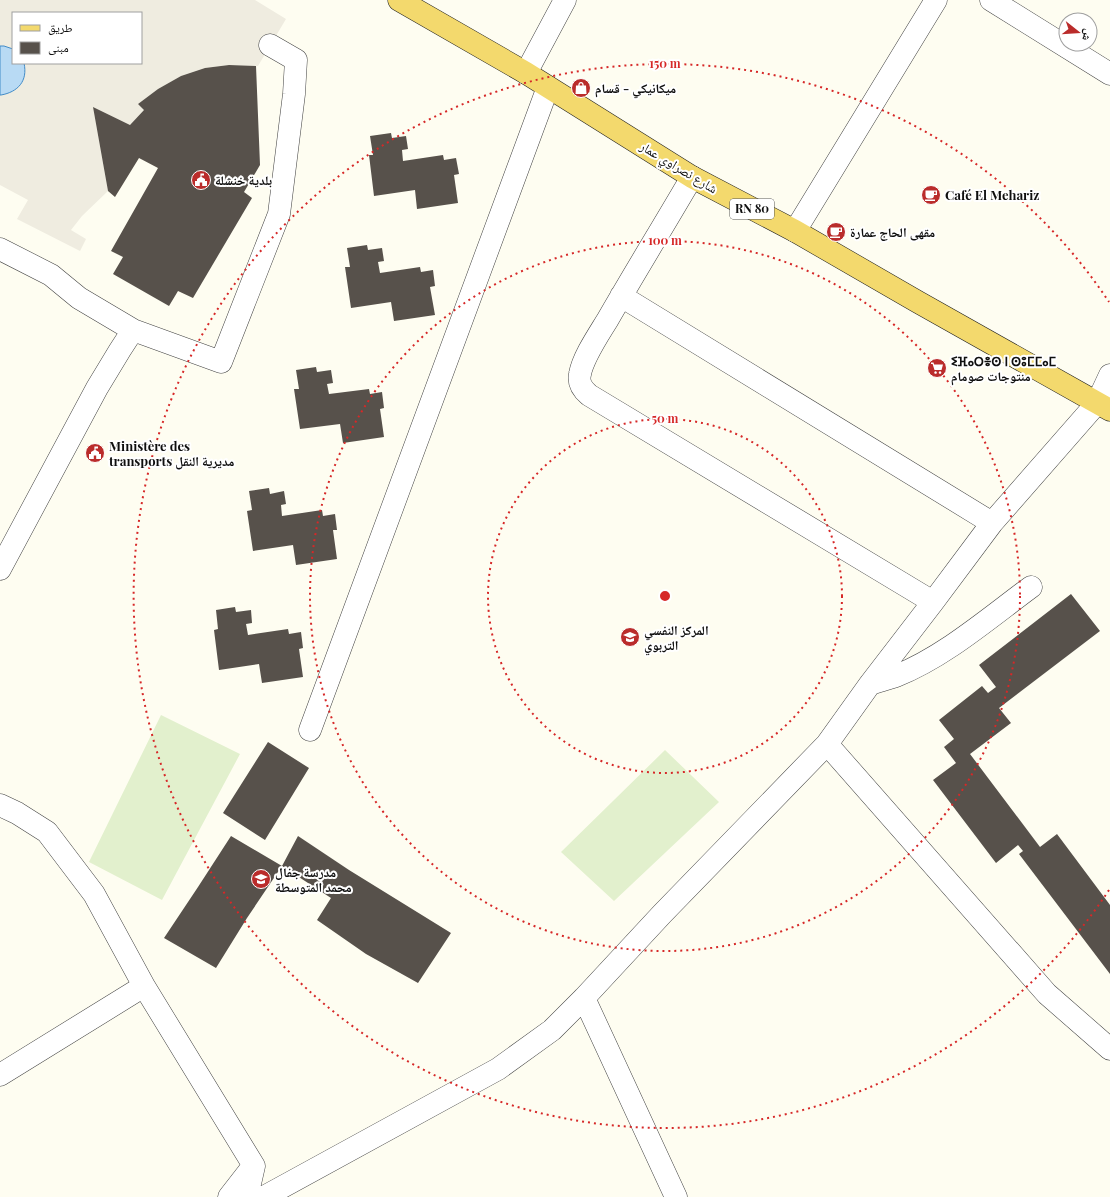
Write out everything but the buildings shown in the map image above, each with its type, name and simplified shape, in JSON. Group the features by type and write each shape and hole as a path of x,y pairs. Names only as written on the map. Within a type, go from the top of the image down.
{"main road":[{"name":"شارع نصراوي عمار","path":"399,0 526,72 692,177 795,231 1104,406"}],"street":[{"path":"526,72 565,0"},
{"path":"795,231 936,0"},
{"path":"991,0 1110,74"},
{"path":"0,249 51,275 79,298 133,330 222,362 279,214 294,94 296,60 270,45"},
{"path":"310,730 548,87"},
{"path":"692,177 584,361 579,381 582,389 589,395 933,602"},
{"path":"621,296 992,523"},
{"path":"0,569 97,388 133,330"},
{"path":"264,1197 498,1070 552,1030 827,744 870,684 992,523 1104,406 1110,375"},
{"path":"870,684 896,676 946,650 1031,587"},
{"path":"827,744 1046,994 1110,1049"},
{"path":"0,805 17,813 47,832 94,894 144,986 254,1166 247,1197"},
{"path":"0,1075 144,986"},
{"path":"584,998 676,1197"},
{"path":"229,1197 254,1166"}],"green space":[{"path":"161,715 240,754 162,900 89,862"},
{"path":"665,750 719,802 614,901 561,852"}],"shaded area":[{"path":"0,0 255,0 286,19 258,66 229,65 205,68 181,76 158,89 138,104 144,110 130,125 93,107 108,191 82,216 71,230 86,239 80,251 17,219 28,200 0,185"}],"water":[{"path":"0,46 4,46 12,49 12,64 24,64 25,69 23,80 20,85 7,94 0,95"}],"place":[{"name":"ميكانيكي - قسام","path":"581,88"},
{"name":"بلدية خنشلة","path":"201,180"},
{"name":"Café El Mehariz","path":"931,195"},
{"name":"مقهى الحاج عمارة","path":"836,232"},
{"name":"ⵉⴼⴰⵔⴻⵙ ⵏ ⵙⵓⵎⵎⴰⵎ منتوجات صومام","path":"937,368"},
{"name":"Ministère des transports مديرية النقل","path":"95,453"},
{"name":"المركز النفسي التربوي","path":"630,637"},
{"name":"مدرسة جفال محمد المتوسطة","path":"261,879"}]}
